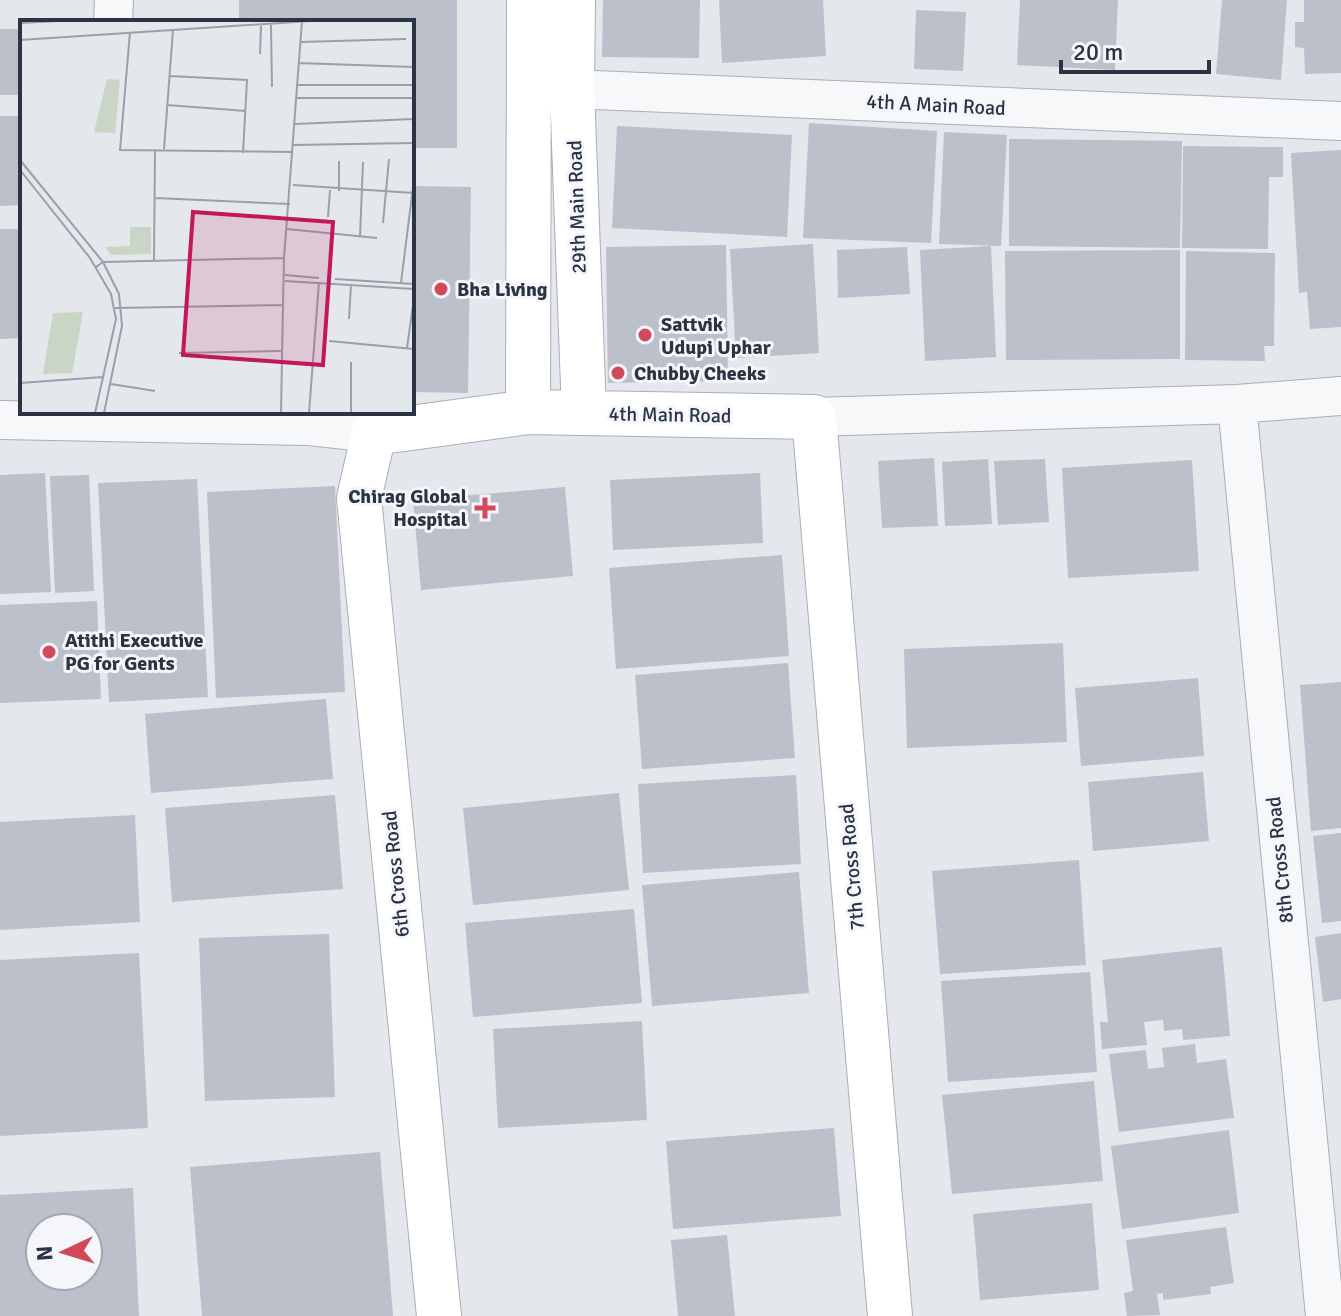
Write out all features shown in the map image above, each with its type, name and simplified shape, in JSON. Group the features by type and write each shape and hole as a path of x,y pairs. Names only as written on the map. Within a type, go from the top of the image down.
{"main road":[{"name":"29th Main Road","path":"529,0 551,88 584,413"},
{"name":"29th Main Road","path":"528,412 551,88 573,0"},
{"name":"4th Main Road","path":"374,433 528,412 814,417"},
{"name":"7th Cross Road","path":"814,417 890,1316"},
{"name":"6th Cross Road","path":"374,433 359,498 439,1316"}],"street":[{"path":"113,20 114,0"},
{"name":"4th A Main Road","path":"551,88 1341,121"},
{"name":"4th Main Road","path":"814,417 1237,404 1341,396"},
{"name":"8th Cross Road","path":"1237,404 1325,1316"},
{"name":"4th Main Road","path":"0,420 96,417 309,426 374,433"}],"building":[{"path":"239,0 457,0 457,148 414,148 414,20 239,20"},
{"path":"603,0 700,0 699,58 602,57"},
{"path":"719,0 823,0 826,56 722,63"},
{"path":"1020,0 1118,0 1115,70 1017,65"},
{"path":"1222,0 1287,0 1281,80 1216,74"},
{"path":"1304,0 1341,0 1341,73 1305,74 1304,48 1295,47 1295,22 1304,22"},
{"path":"916,10 966,12 963,71 914,69"},
{"path":"0,29 20,29 20,95 0,95"},
{"path":"0,116 20,116 20,205 0,206"},
{"path":"809,123 937,131 931,243 803,238"},
{"path":"617,126 792,135 787,237 612,228"},
{"path":"944,132 1007,135 1001,246 939,244"},
{"path":"1009,139 1182,141 1180,248 1009,246"},
{"path":"1183,146 1283,147 1283,177 1269,177 1268,249 1182,248"},
{"path":"1341,150 1341,327 1310,329 1307,292 1299,293 1291,153"},
{"name":"Bha Living","path":"414,186 471,187 468,393 414,392"},
{"path":"0,229 20,229 20,338 0,339"},
{"path":"813,244 819,353 736,358 730,249"},
{"path":"726,245 728,381 608,383 606,247"},
{"path":"991,246 996,357 925,361 920,250"},
{"path":"907,247 910,294 838,298 837,250"},
{"path":"1180,250 1180,359 1006,360 1005,251"},
{"path":"1186,251 1275,253 1274,346 1264,346 1265,361 1185,360"},
{"path":"934,458 938,526 882,528 878,461"},
{"path":"988,459 992,524 945,526 942,462"},
{"path":"1045,459 1049,522 998,525 994,461"},
{"path":"1192,460 1199,571 1068,578 1062,468"},
{"path":"45,473 51,592 0,594 0,475"},
{"path":"760,473 763,543 613,550 610,480"},
{"path":"89,475 94,591 55,593 50,476"},
{"path":"197,479 208,697 109,702 98,483"},
{"path":"335,486 345,692 216,698 207,492"},
{"path":"565,487 573,576 421,590 413,500"},
{"path":"782,555 789,656 616,669 609,568"},
{"name":"Atithi Executive PG for Gents","path":"97,601 101,699 0,703 0,605"},
{"path":"1063,643 1067,742 907,748 904,649"},
{"path":"788,663 795,758 642,769 635,675"},
{"path":"1198,678 1204,756 1081,766 1075,688"},
{"path":"1341,682 1341,828 1311,831 1300,685"},
{"path":"326,699 333,779 151,793 145,714"},
{"path":"1203,772 1209,841 1093,851 1088,782"},
{"path":"796,775 801,864 643,873 638,784"},
{"path":"619,793 629,890 473,905 463,808"},
{"path":"335,795 343,889 172,902 165,808"},
{"path":"135,815 140,922 0,930 0,822"},
{"path":"1341,833 1341,921 1322,923 1313,836"},
{"path":"1079,860 1086,965 940,974 932,871"},
{"path":"799,872 809,993 652,1006 642,885"},
{"path":"634,909 642,1003 473,1017 465,923"},
{"path":"1341,933 1341,999 1323,1002 1315,937"},
{"path":"329,934 335,1097 205,1101 199,938"},
{"path":"1222,947 1230,1036 1183,1040 1182,1029 1164,1031 1163,1020 1144,1022 1147,1045 1102,1049 1100,1022 1108,1022 1102,960"},
{"path":"139,953 148,1128 0,1136 0,960"},
{"path":"1090,972 1097,1072 948,1082 941,981"},
{"path":"642,1021 647,1120 498,1128 493,1029"},
{"path":"1195,1044 1197,1063 1226,1059 1234,1118 1119,1132 1109,1054 1146,1050 1148,1069 1164,1067 1162,1048"},
{"path":"1094,1081 1103,1181 952,1194 942,1095"},
{"path":"834,1128 841,1216 673,1229 666,1141"},
{"path":"1229,1130 1239,1213 1122,1229 1111,1146"},
{"path":"380,1152 393,1316 202,1316 190,1167"},
{"path":"133,1188 139,1316 0,1316 0,1195"},
{"path":"1092,1203 1099,1290 980,1300 973,1214"},
{"path":"1226,1227 1234,1283 1210,1287 1211,1294 1163,1300 1163,1293 1157,1294 1160,1315 1127,1316 1124,1293 1133,1291 1126,1240"},
{"path":"727,1235 735,1316 678,1316 671,1240"}],"place":[{"name":"Bha Living","path":"441,289"},
{"name":"Sattvik Udupi Uphar","path":"645,335"},
{"name":"Chubby Cheeks","path":"618,373"},
{"name":"Chirag Global Hospital","path":"485,508"},
{"name":"Atithi Executive PG for Gents","path":"49,652"}]}
